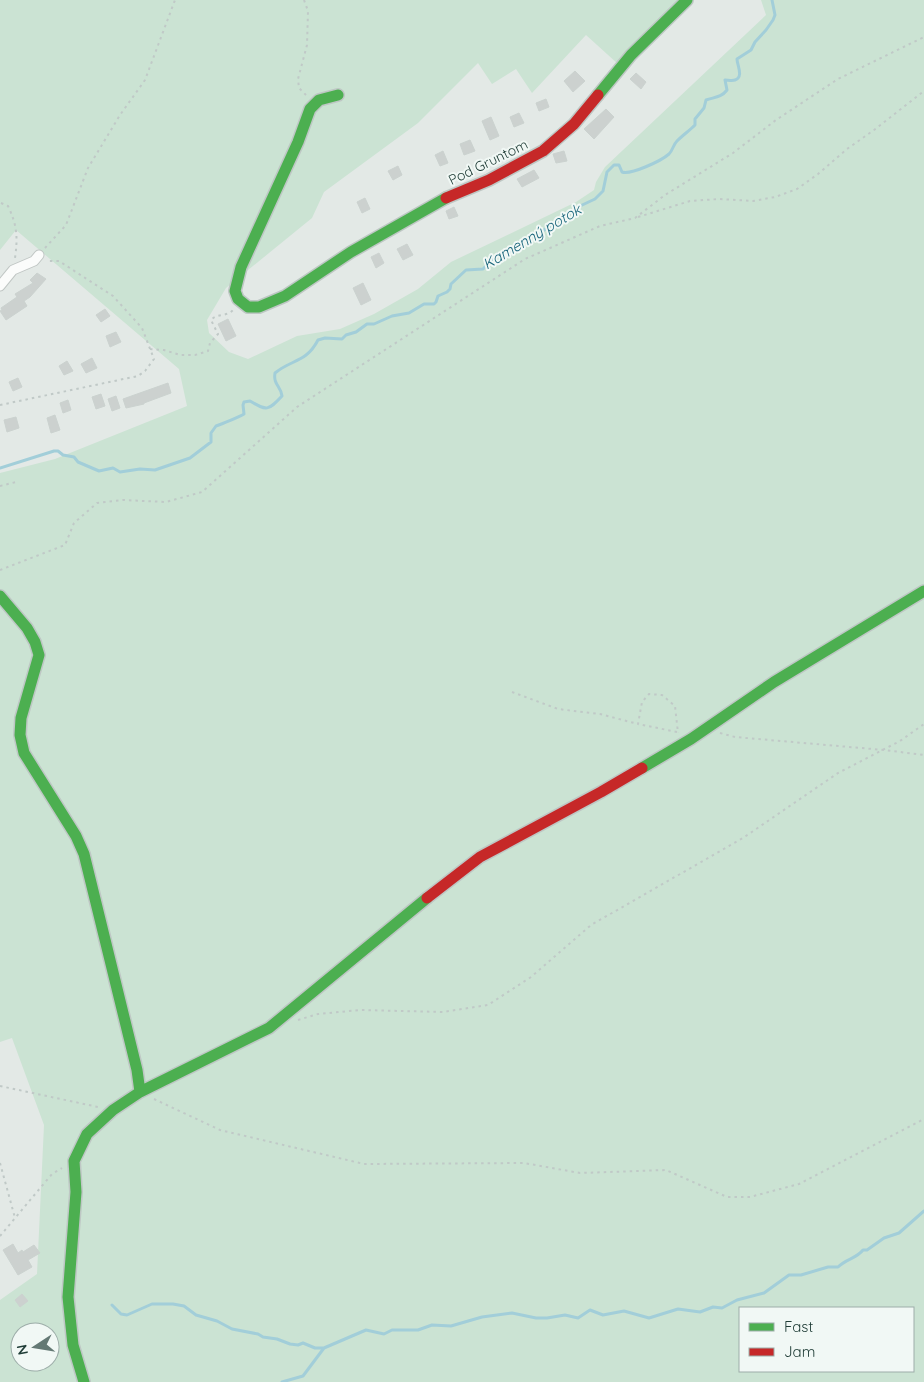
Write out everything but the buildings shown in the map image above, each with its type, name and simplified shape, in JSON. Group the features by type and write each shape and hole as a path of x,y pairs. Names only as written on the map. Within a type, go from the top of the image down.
{"street":[{"name":"Pod Gruntom","path":"248,307 266,305 285,296 351,252 445,199 489,180 543,151 574,124 631,55 687,0"},
{"path":"248,307 238,299 235,291 236,282 298,142 304,121 313,104 318,100 338,95"},
{"path":"0,286 13,270 36,258"},
{"path":"84,1382 73,1344 68,1306 76,1192 74,1160 87,1134 113,1110 140,1092 270,1028 388,929 480,857 600,792 691,739 774,682 924,591"},
{"path":"0,596 18,615 35,642 39,655 21,718 20,735 24,753 72,829 84,854 135,1062 140,1092"}],"path":[{"path":"36,258 66,224 88,168 120,115 146,80 175,0"},
{"path":"304,0 308,11 308,45 298,79 299,88 313,104"},
{"path":"635,218 838,79 924,37"},
{"path":"0,570 65,545 74,523 97,503 122,500 166,502 202,492 297,407 525,259 600,226 635,218 690,201 720,198 752,201 775,197 797,189 818,174 846,149 924,91"},
{"path":"1,203 8,206 14,218 18,237 13,270"},
{"path":"0,405 138,376 145,371 154,359 142,328 113,296 59,261 36,258"},
{"path":"150,348 180,355 203,354 208,351 210,343 218,334 211,320 218,315 230,313 239,306 248,307"},
{"path":"0,486 16,482"},
{"path":"512,692 558,709 600,714 677,732 691,739"},
{"path":"638,724 642,702 649,694 662,695 675,706 677,732"},
{"path":"298,1020 318,1014 360,1010 443,1012 488,1005 531,977 591,925 743,838 838,773 900,741 924,724"},
{"path":"706,729 735,737 924,755"},
{"path":"0,1086 113,1110"},
{"path":"140,1092 220,1130 364,1164 524,1163 580,1173 666,1170 727,1196 750,1197 800,1184 924,1119"},
{"path":"0,1236 52,1174 74,1160"},
{"path":"0,1163 15,1218"}],"green space":[{"path":"0,0 683,0 623,59 620,59 618,64 586,35 532,93 516,69 492,84 478,63 418,123 324,192 312,218 226,288 207,320 209,333 229,352 248,359 297,336 340,329 374,314 418,289 451,262 576,202 594,190 596,182 605,167 766,15 761,0 924,0 924,1382 0,1382 0,1300 37,1274 44,1125 12,1038 0,1042 0,473 55,459 187,406 179,369 16,230 0,250"}],"waterway":[{"name":"Kamenný potok","path":"0,468 54,451 74,457 78,462 99,471 113,468 120,472 140,469 155,470 190,458 211,442 211,433 216,426 244,414 244,402 250,401 264,408 273,405 282,396 275,380 275,373 304,357 318,340 325,338 342,339 367,324 374,324 392,316 409,313 424,304 434,304 438,296 447,292 451,284 466,270 483,269 498,254 508,253 516,244 538,234 580,206 595,199 603,191 607,172 614,165 619,165 622,172 632,171 653,164 669,154 677,141 695,125 695,119 704,108 706,100 725,93 727,90 725,80 738,78 740,74 737,59 751,50 755,42 773,20 775,15 772,0"},
{"path":"282,1382 303,1376 324,1348 366,1330 384,1334 392,1330 418,1330 432,1325 451,1326 482,1317 512,1313 536,1318 565,1315 578,1318 590,1310 603,1315 624,1311 649,1318 678,1309 700,1312 713,1307 722,1308 737,1300 764,1293 789,1275 801,1275 828,1267 838,1267 884,1238 899,1233 924,1211"},
{"path":"112,1305 121,1314 127,1315 152,1304 184,1306 196,1315 217,1321 232,1329 258,1334 290,1344 298,1345 303,1343 315,1348 324,1348"}],"traffic: fast":[{"path":"598,95 631,55 687,0"},
{"path":"338,95 319,100 310,109 298,142 241,267 235,291 238,299 248,307 259,307 285,296 351,252 446,198"},
{"path":"642,768 691,739 774,682 924,591"},
{"path":"0,596 27,628 35,642 39,655 21,718 20,735 24,753 76,836 84,854 137,1070 140,1092"},
{"path":"84,1382 73,1345 68,1297 76,1192 74,1161 87,1134 113,1110 140,1092 269,1028 427,898"}],"traffic: jam":[{"path":"446,198 489,180 543,151 574,124 598,95"},
{"path":"427,898 480,857 642,768"}]}
